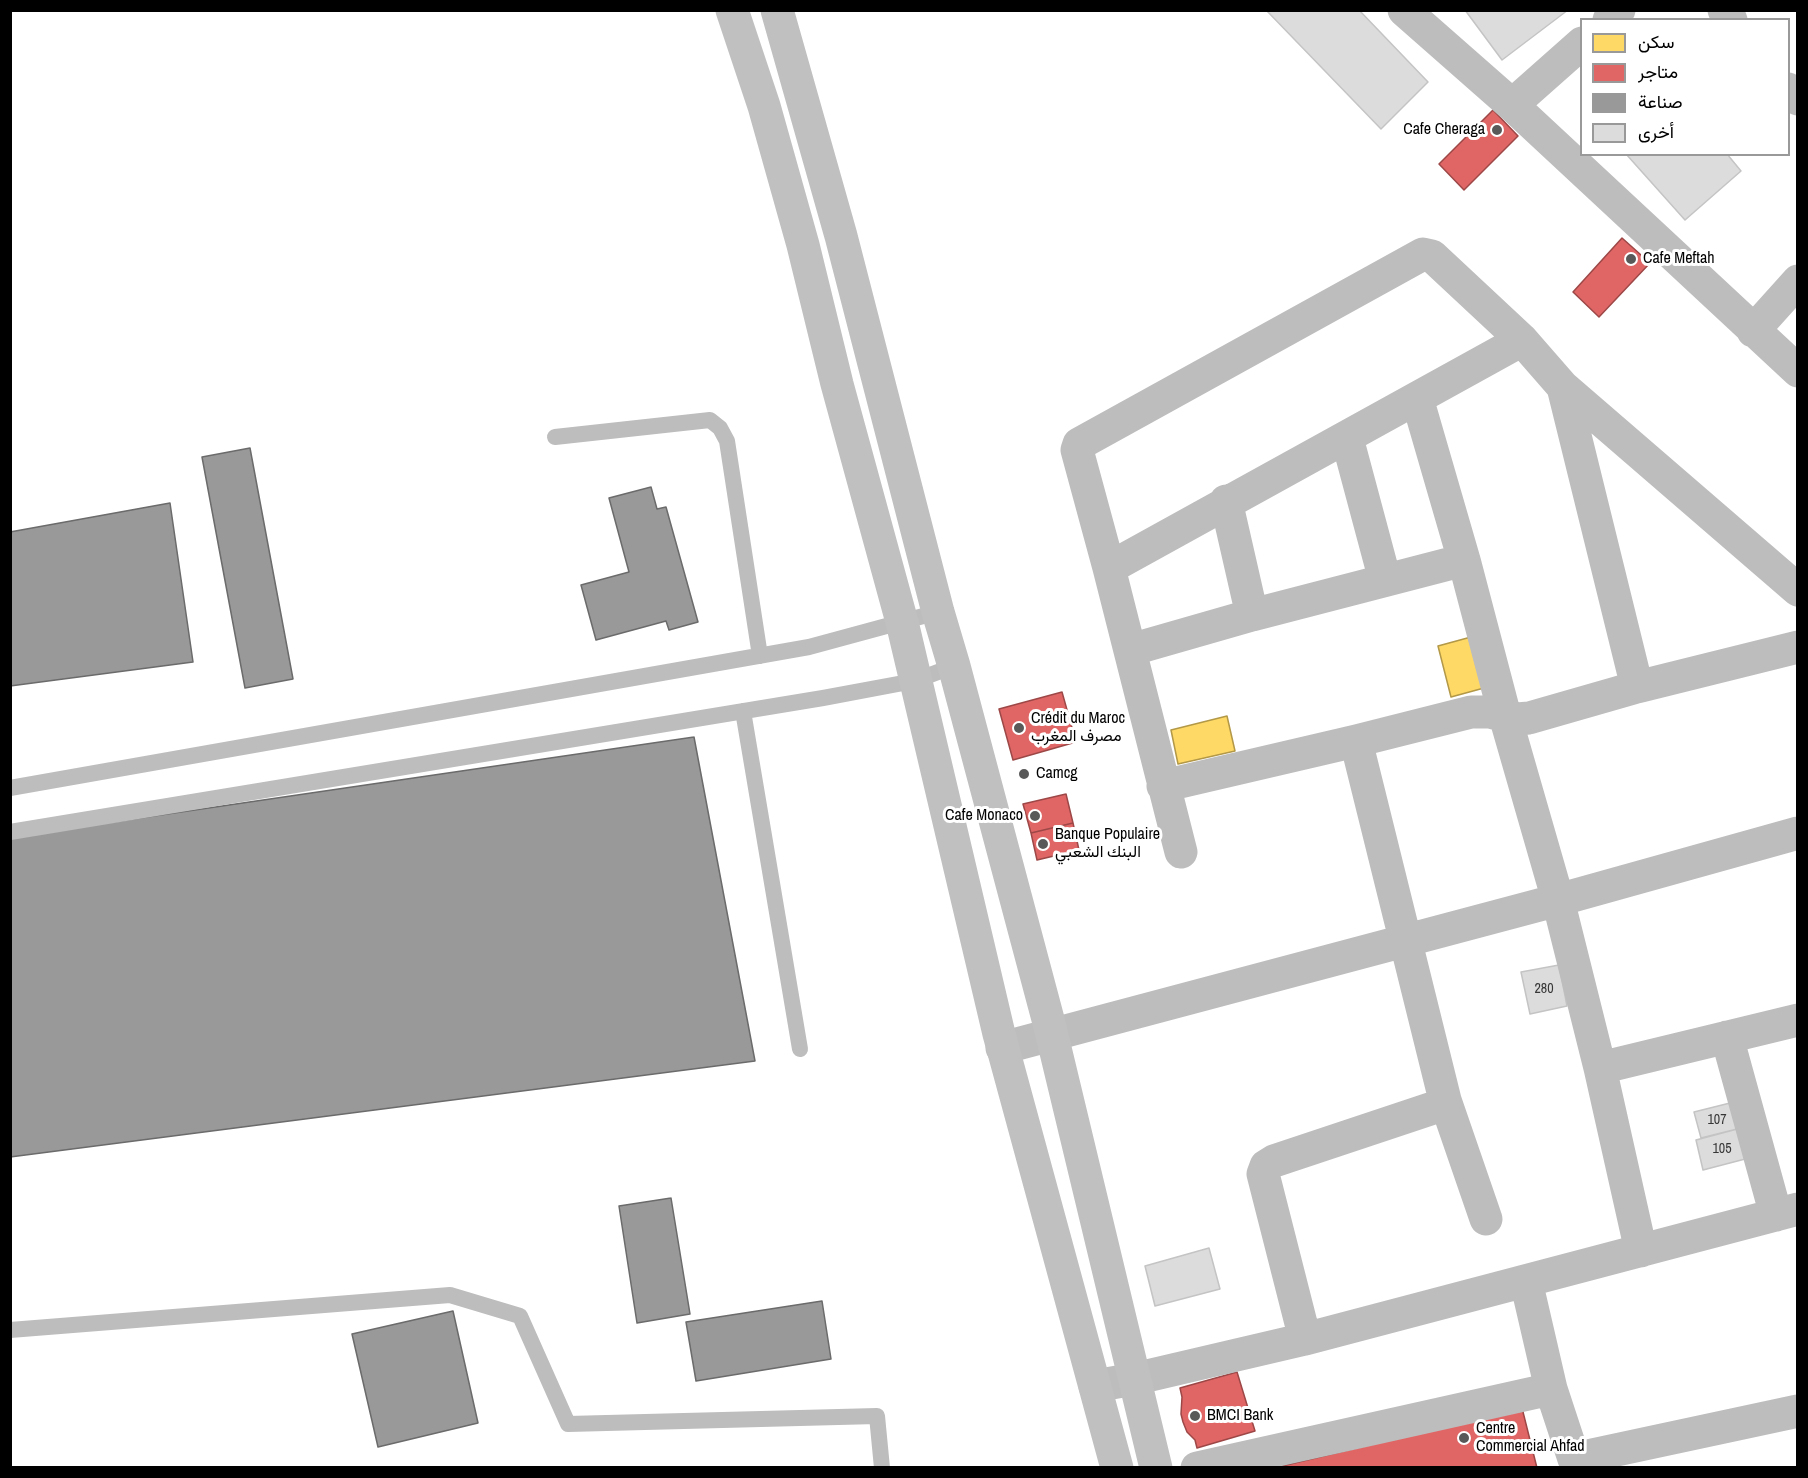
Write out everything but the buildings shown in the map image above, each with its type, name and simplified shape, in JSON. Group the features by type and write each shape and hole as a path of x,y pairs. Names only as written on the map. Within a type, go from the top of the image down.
{"street":[{"path":"732,10 764,106 803,245 837,384 902,622 914,681 1002,1048 1117,1467"},
{"path":"777,10 841,236 938,612 1052,1035 1156,1467"},
{"path":"1404,10 1512,105 1797,371"},
{"path":"1512,105 1580,45"},
{"path":"803,245 841,236"},
{"path":"1181,852 1077,450 1079,444 1424,254 1432,256 1521,340 1563,387 1797,590"},
{"path":"1753,331 1797,281"},
{"path":"1109,568 1226,501 1347,438 1521,340"},
{"path":"1563,387 1637,687"},
{"path":"1417,398 1558,900 1600,1068 1641,1251"},
{"path":"1347,438 1385,580"},
{"path":"1226,501 1252,615"},
{"path":"1130,650 1252,615 1464,560"},
{"path":"1163,786 1471,712 1490,712 1517,719 1529,718 1637,687 1797,647"},
{"path":"1356,741 1445,1100 1486,1219"},
{"path":"1002,1048 1405,942 1797,833"},
{"path":"1600,1068 1797,1020"},
{"path":"1095,1386 1305,1339 1787,1212 1727,1038"},
{"path":"1305,1339 1263,1174 1266,1166 1274,1161 1438,1106 1445,1100"},
{"path":"1526,1281 1551,1389 1572,1457 1576,1460 1797,1411"},
{"path":"1197,1467 1551,1389"}],"lane":[{"path":"555,437 710,420 720,428 727,441 760,656"},
{"path":"10,788 809,647 938,612"},
{"path":"10,832 914,681 954,666"},
{"path":"743,711 800,1049"},
{"path":"10,1330 450,1295 520,1316 568,1424 877,1416 882,1467"}],"place":[{"name":"Cafe Cheraga","path":"1497,130"},
{"name":"Cafe Meftah","path":"1631,259"},
{"name":"Crédit du Maroc مصرف المغرب","path":"1019,728"},
{"name":"Camcg","path":"1024,774"},
{"name":"Cafe Monaco","path":"1035,816"},
{"name":"Banque Populaire البنك الشعبي","path":"1043,844"},
{"name":"BMCI Bank","path":"1195,1416"},
{"name":"Centre Commercial Ahfad","path":"1464,1438"}]}
